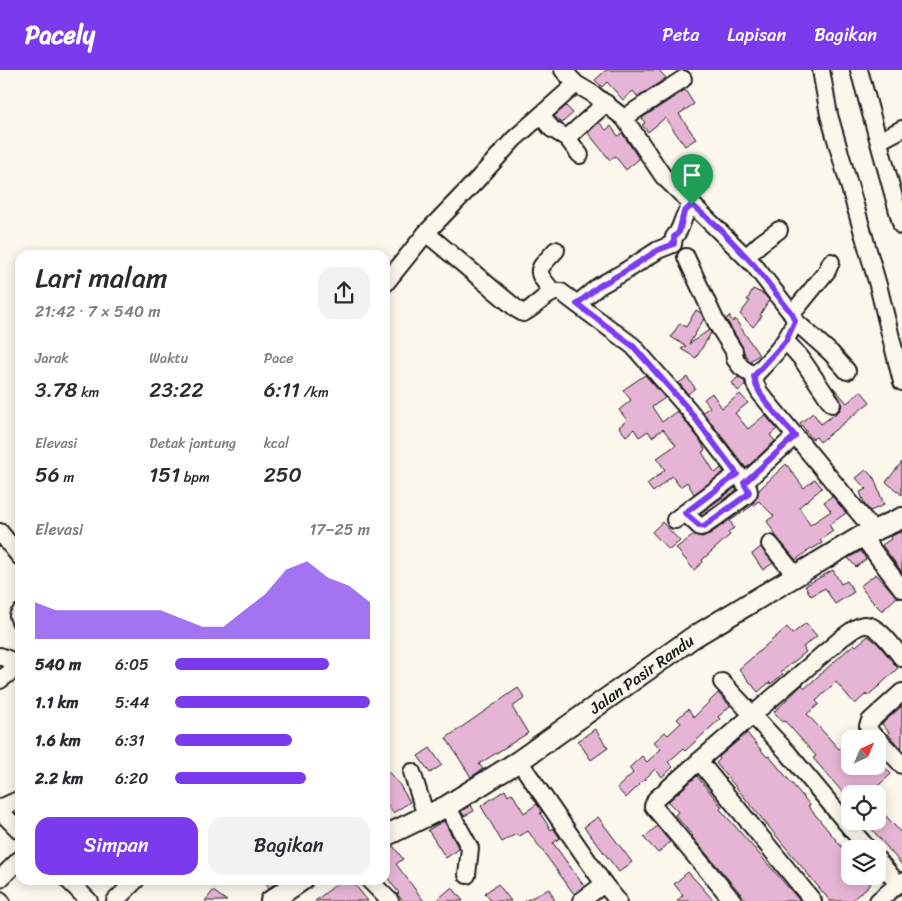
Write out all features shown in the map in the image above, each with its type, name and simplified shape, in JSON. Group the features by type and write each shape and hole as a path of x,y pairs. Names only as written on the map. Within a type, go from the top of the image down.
{"main road":[{"name":"Jalan Pasir Randu","path":"390,834 448,806 519,761 692,638 868,533 902,518"},
{"path":"271,901 295,885"}],"street":[{"path":"562,70 576,84 606,103 624,118 663,176 746,256 772,286 794,318 831,352 847,371"},
{"path":"821,70 829,114 878,286 902,382"},
{"path":"859,70 902,226"},
{"path":"624,118 683,79"},
{"path":"390,278 426,233 514,139 576,84"},
{"path":"566,138 606,103"},
{"path":"541,116 552,129 566,138 580,155"},
{"path":"879,141 902,128"},
{"path":"577,304 599,286 658,250 674,244 674,237 679,232 684,212 692,205"},
{"path":"746,256 778,230"},
{"path":"426,233 523,313 529,311 553,292 561,292 633,346 689,410 741,479 749,492 704,526 680,517 741,479 795,436"},
{"path":"553,292 539,275 539,272 541,266 556,250"},
{"path":"686,256 717,324 734,351 735,359 741,367 754,376 755,384 760,393 868,533 902,589"},
{"path":"754,376 786,341 794,318 832,262"},
{"path":"786,341 801,358 832,404"},
{"path":"0,532 15,551"},
{"path":"770,544 796,576"},
{"path":"732,901 653,806 656,799 753,713 856,628 864,625 878,630 902,658"},
{"path":"0,656 15,663"},
{"path":"0,680 15,669"},
{"path":"722,682 753,713 860,840"},
{"path":"870,730 868,726 870,721 902,692"},
{"path":"886,748 902,765"},
{"path":"519,761 604,884 618,901"},
{"path":"699,761 813,901"},
{"path":"412,772 426,816"},
{"path":"15,802 0,809 15,826"},
{"path":"448,806 470,848 467,874"},
{"path":"0,879 15,864"},
{"path":"878,901 900,883 886,868"},
{"path":"582,901 604,884"},
{"path":"73,885 89,901"},
{"path":"115,901 131,885"},
{"path":"374,885 388,900"}],"building":[{"path":"606,70 659,70 666,78 638,97 633,91 623,100 607,82 602,87 595,80"},
{"path":"685,90 694,104 679,114 696,139 685,146 665,118 648,132 642,125 645,123 642,118"},
{"path":"566,106 573,113 562,123 554,116"},
{"path":"599,122 606,130 611,126 618,136 622,133 639,159 626,170 615,156 610,160 588,133"},
{"path":"753,289 764,294 769,300 760,315 762,316 753,327 740,314 750,301 747,300"},
{"path":"696,310 701,313 704,319 689,344 709,330 711,333 696,358 681,349 686,346 671,337 680,323 686,327"},
{"path":"729,316 733,322 735,319 759,355 750,361 726,319"},
{"path":"645,375 665,398 652,407 662,422 677,411 700,440 705,450 702,452 715,473 721,468 724,472 694,494 687,482 680,487 672,476 653,492 647,484 665,470 657,458 676,445 663,429 652,437 648,431 639,437 634,429 626,436 619,427 627,420 619,410 631,400 623,390"},
{"path":"687,377 695,388 688,394 679,383"},
{"path":"738,377 745,382 745,385 738,391 732,383"},
{"path":"833,387 847,403 861,391 870,402 820,442 816,437 812,439 800,423 813,413 821,424 838,412 842,403"},
{"path":"712,393 722,408 740,394 748,403 735,413 748,429 765,415 777,429 770,435 775,441 746,468 703,412 710,407 704,399"},
{"path":"902,462 902,495 886,482"},
{"path":"786,464 804,488 815,479 822,488 799,507 810,525 831,511 824,502 832,496 846,513 829,525 833,531 820,540 822,543 811,548 796,560 776,536 767,521 774,516 759,501 730,521 734,528 728,532 730,535 702,560 703,562 694,570 676,548 694,535 702,537 710,534 753,503 759,490"},
{"path":"866,470 874,478 884,505 870,511 865,505 860,492 866,489 856,478"},
{"path":"735,488 737,490 702,515 701,513"},
{"path":"662,522 680,541 669,550 652,532"},
{"path":"902,531 902,572 882,545 891,539 890,537"},
{"path":"761,547 773,563 763,570 752,554"},
{"path":"861,551 866,559 856,567 848,558"},
{"path":"833,570 841,584 847,581 854,592 835,604 825,588 811,596 805,586"},
{"path":"876,574 897,597 882,611 860,586"},
{"path":"806,623 817,636 803,647 806,652 781,672 783,674 771,684 770,682 758,692 739,669 787,627 792,634"},
{"path":"868,636 878,644 898,668 878,687 867,696 866,694 855,704 836,682 816,701 819,704 807,714 839,749 841,747 841,775 886,775 886,768 891,774 879,785 841,785 841,791 813,758 816,756 785,721 783,722 774,712 802,685 805,688 854,644 856,646"},
{"path":"518,688 525,698 512,707 528,733 479,764 483,769 471,777 446,738"},
{"path":"718,693 730,706 718,717 720,719 685,751 683,749 668,762 673,767 662,777 655,769 626,798 617,788 633,773 629,768 642,756 647,762 661,749 654,742 665,732 668,735 681,723 677,719 688,709 694,717"},
{"path":"902,706 902,750 882,724"},
{"path":"595,729 608,748 591,760 578,741"},
{"path":"747,733 810,805 808,806 841,846 841,885 870,885 851,901 830,901 716,763 720,759 719,757"},
{"path":"430,748 442,765 430,773 418,756"},
{"path":"390,774 410,802 393,813 390,808"},
{"path":"697,776 722,807 720,809 800,901 747,901 692,837 675,815 678,812 668,802"},
{"path":"505,790 508,796 512,793 524,813 537,804 542,812 540,813 551,830 553,828 560,838 553,843 584,886 574,894 528,831 518,837 516,834 502,842 481,806"},
{"path":"471,805 474,811 464,816 461,811"},
{"path":"886,816 902,834 902,865 886,846 886,840 881,840 873,830 886,830"},
{"path":"598,817 632,862 619,872 584,827"},
{"path":"444,821 459,849 446,858 428,830"},
{"path":"657,826 670,842 658,853 644,838"},
{"path":"393,846 403,859 396,864 424,901 403,901 397,894 399,893 390,881 390,849"},
{"path":"688,872 714,901 677,901 683,895 674,884"},
{"path":"498,884 511,901 491,901 485,893"},
{"path":"336,885 355,885 368,901 315,901"},
{"path":"452,887 463,901 436,901"},
{"path":"549,889 555,901 525,901"},
{"path":"213,891 227,901 205,901"}],"route":[{"path":"692,205 721,230 754,265 772,286 795,321 786,341 754,376 755,384 760,393 795,436 744,483 748,487 749,492 747,495 704,526 700,526 685,513 737,474 689,410 633,346 577,304 599,286 658,250 674,244 674,237 679,232 684,212 692,205"}]}
